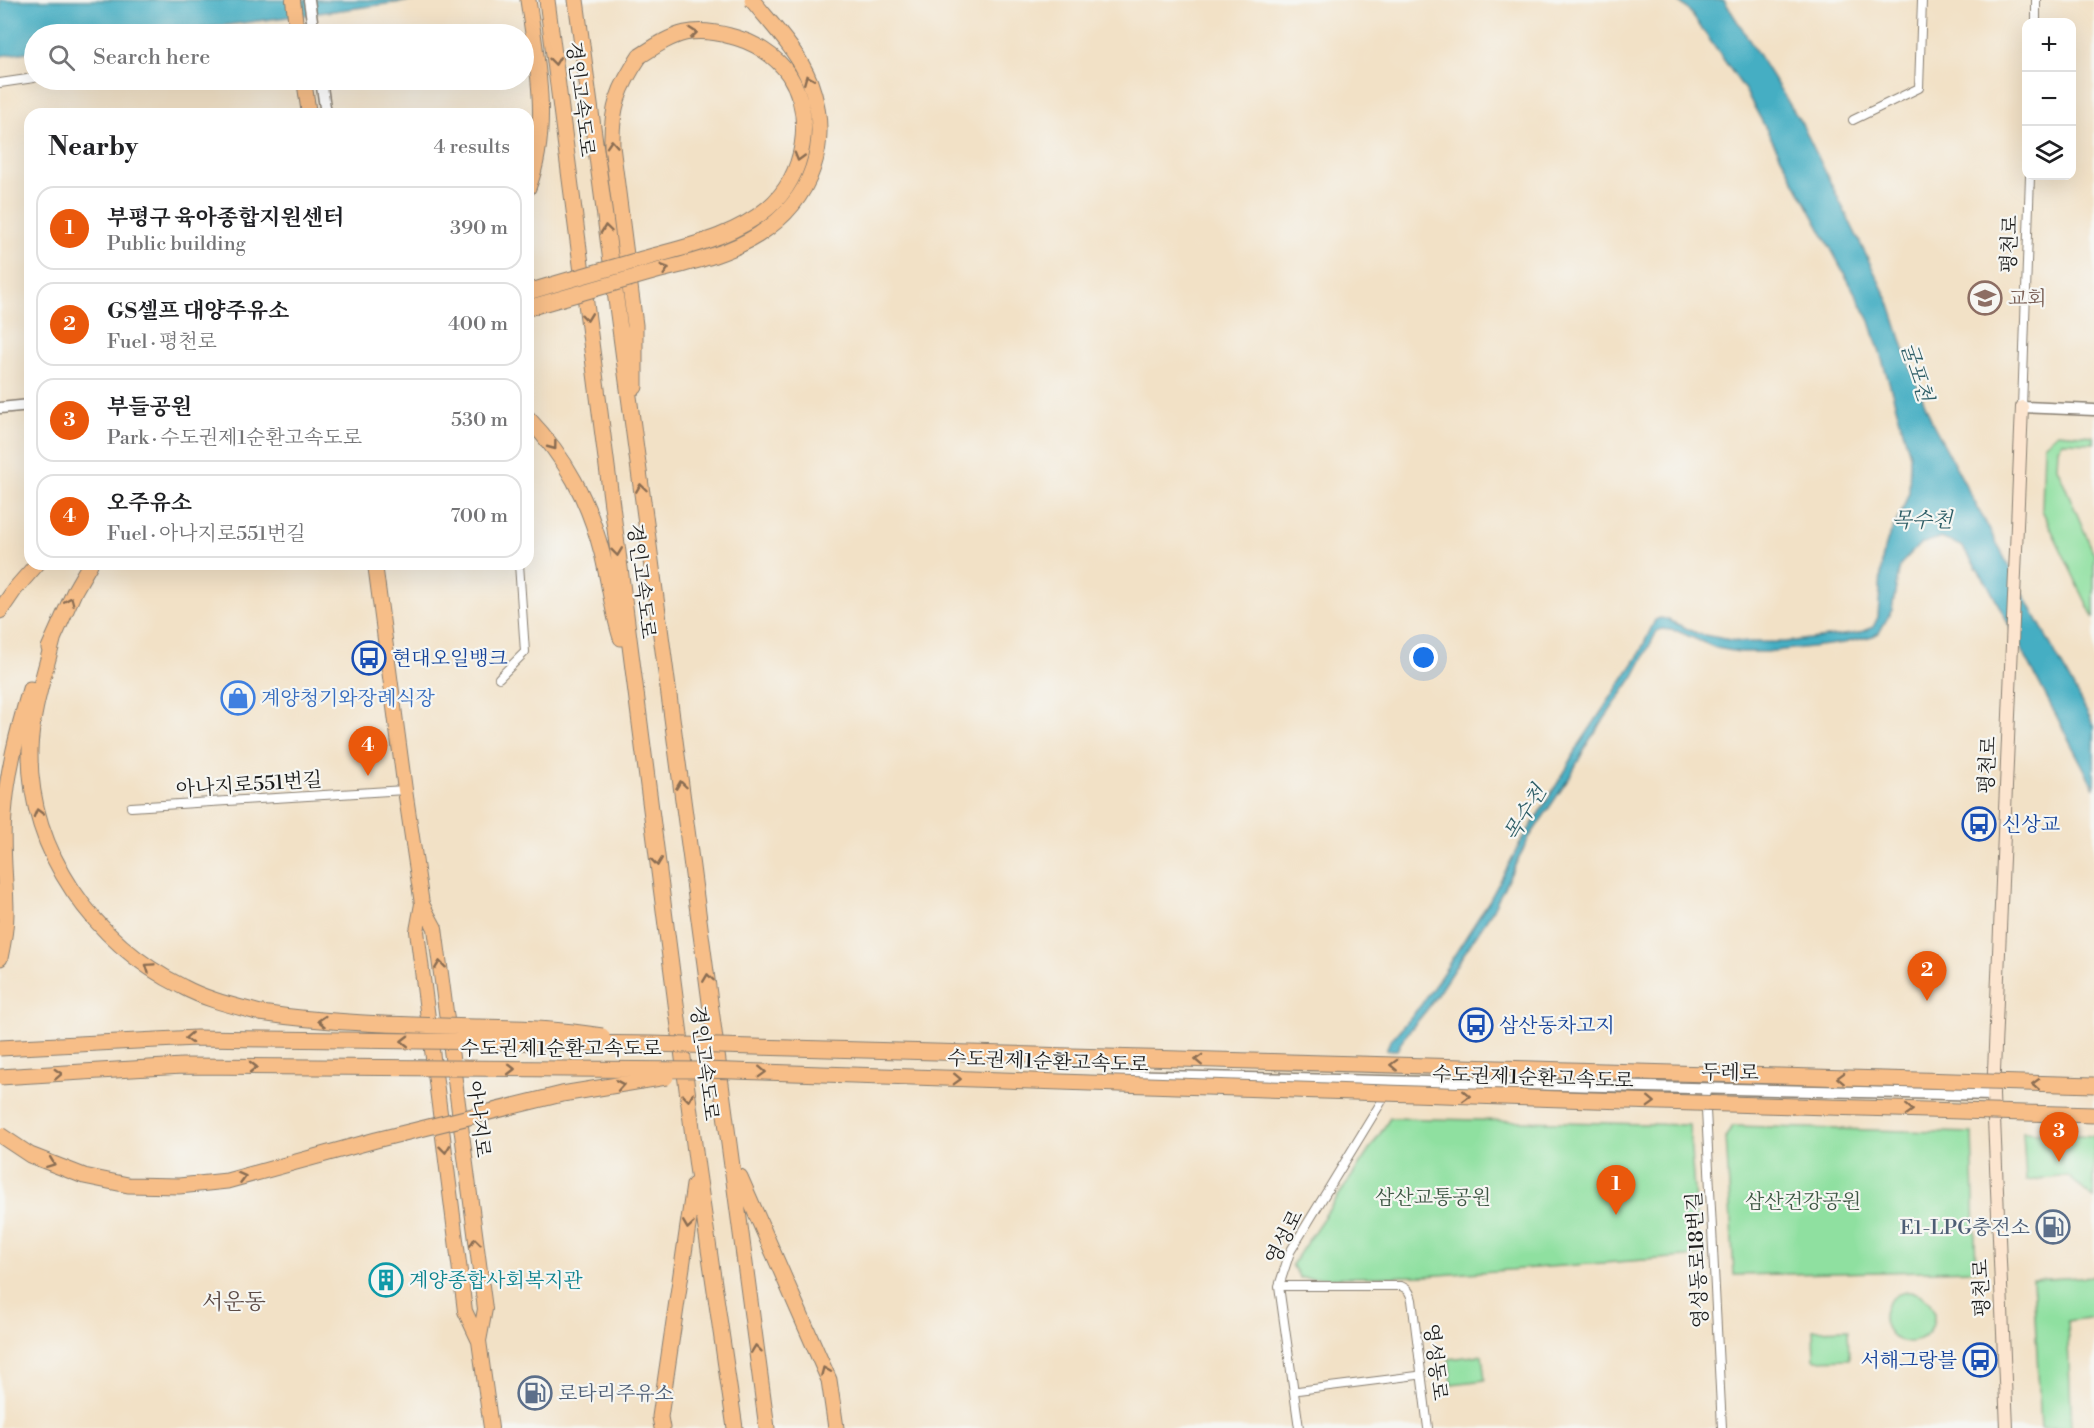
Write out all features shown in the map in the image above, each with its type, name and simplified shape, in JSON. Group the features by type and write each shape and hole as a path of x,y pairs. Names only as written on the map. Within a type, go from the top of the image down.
{"highway":[{"name":"경인고속도로","path":"576,0 766,1428"},
{"path":"534,306 732,248 757,236 781,218 798,198 812,174 819,147 819,115 810,82 800,62 752,0"},
{"name":"경인고속도로","path":"547,1 697,1167 735,1428"},
{"path":"529,3 531,24"},
{"path":"534,290 627,263 697,243 726,233 750,222 770,207 785,188 796,168 802,147 804,124 801,102 789,74 770,54 743,39 712,31 685,33 659,44 640,56 616,98 611,124 612,146 627,263 635,325 636,453"},
{"path":"534,48 540,102 540,138 534,171"},
{"path":"534,424 552,443 574,476 590,511 603,554 613,612 634,679"},
{"path":"0,613 15,589 32,570"},
{"path":"0,958 6,913 3,856 4,815 18,728 31,686 87,570"},
{"path":"53,640 35,707 30,750 33,795 44,834 58,869 82,904 113,939 148,966 183,987 215,1000 261,1013 301,1019 357,1023 566,1030 652,1044"},
{"name":"수도권제1순환고속도로","path":"0,1048 196,1038 652,1044 2094,1085"},
{"name":"수도권제1순환고속도로","path":"0,1077 182,1066 703,1070 1593,1101 2094,1115"},
{"path":"0,1135 30,1155 84,1176 128,1185 179,1186 227,1181 562,1094 703,1070"},
{"name":"경인고속도로","path":"732,1161 829,1380 836,1428"},
{"name":"경인고속도로","path":"662,1428 660,1416 697,1167"}],"main road":[{"path":"293,0 296,24"},
{"path":"305,90 308,108"},
{"name":"평천로","path":"2007,1428 1993,1095 2022,407"},
{"name":"아나지로","path":"376,570 422,904 417,931 465,1311 479,1341 491,1428"},
{"name":"아나지로","path":"422,904 435,928 485,1310 479,1341"}],"street":[{"path":"309,0 313,24"},
{"path":"1853,120 1919,88 1923,0"},
{"path":"2036,0 2036,18"},
{"path":"0,83 24,79"},
{"path":"322,90 325,108"},
{"name":"평천로","path":"2022,407 2030,180"},
{"path":"0,408 24,406"},
{"path":"2022,407 2094,410"},
{"path":"498,678 525,652 519,570"},
{"name":"아나지로551번길","path":"131,807 405,790"},
{"name":"두레로","path":"1118,1075 1993,1095"},
{"name":"영성로","path":"1299,1428 1279,1286 1283,1268 1290,1252 1395,1081"},
{"name":"영성동로18번길","path":"1705,1090 1722,1428"},
{"name":"영성동로","path":"1279,1286 1401,1286 1409,1292 1412,1300 1428,1428"},
{"path":"1294,1391 1421,1375"}],"green space":[{"path":"2057,433 2094,436 2094,443 2063,442 2058,448 2057,467 2094,554 2094,619 2042,510 2044,445"},
{"name":"삼산교통공원","path":"1390,1118 1689,1125 1699,1256 1425,1276 1300,1278 1292,1265"},
{"name":"삼산건강공원","path":"1733,1126 1972,1133 1976,1270 1734,1275 1726,1136"},
{"path":"2023,1132 2094,1136 2094,1199 2068,1176 2026,1181"},
{"path":"2094,1276 2094,1317 2067,1321 2072,1428 2041,1428 2033,1280"},
{"path":"1909,1292 1927,1299 1934,1317 1927,1335 1909,1342 1891,1335 1884,1317 1891,1299"},
{"path":"1848,1329 1849,1359 1814,1360 1813,1330"},
{"path":"1482,1355 1485,1380 1452,1384 1449,1359"}],"water":[{"path":"0,0 417,0 236,24 24,24 24,52 0,56"},
{"name":"굴포천","path":"1678,0 1724,0 1802,124 1889,302 1908,361 1932,422 2094,726 2094,788 1988,585 1962,546 1940,538 1920,544 1900,565 1892,610 1879,633 1873,636 1844,643 1811,647 1766,652 1739,652 1716,648 1677,631 1662,629 1657,631 1634,676 1589,741 1569,778 1529,838 1492,911 1429,1007 1397,1050 1386,1050 1390,1041 1421,1005 1489,901 1579,745 1637,658 1655,620 1666,619 1699,634 1741,642 1785,642 1858,633 1873,627 1878,617 1882,560 1888,538 1909,492 1910,455 1870,321 1745,90 1690,12"}],"place":[{"name":"교회","path":"1985,298"},
{"name":"현대오일뱅크","path":"369,658"},
{"name":"계양청기와장례식장","path":"238,698"},
{"name":"오주유소","path":"368,776"},
{"name":"신상교","path":"1979,824"},
{"name":"GS셀프 대양주유소","path":"1927,1001"},
{"name":"삼산동차고지","path":"1476,1025"},
{"name":"부들공원","path":"2059,1162"},
{"name":"부평구 육아종합지원센터","path":"1616,1215"},
{"name":"E1-LPG충전소","path":"2053,1227"},
{"name":"계양종합사회복지관","path":"386,1280"},
{"name":"서해그랑블","path":"1980,1360"},
{"name":"로타리주유소","path":"535,1393"}],"district":[{"name":"서운동","path":"234,1301"}],"water label":[{"name":"목수천","path":"1922,520"},
{"name":"목수천","path":"1525,813"}]}
